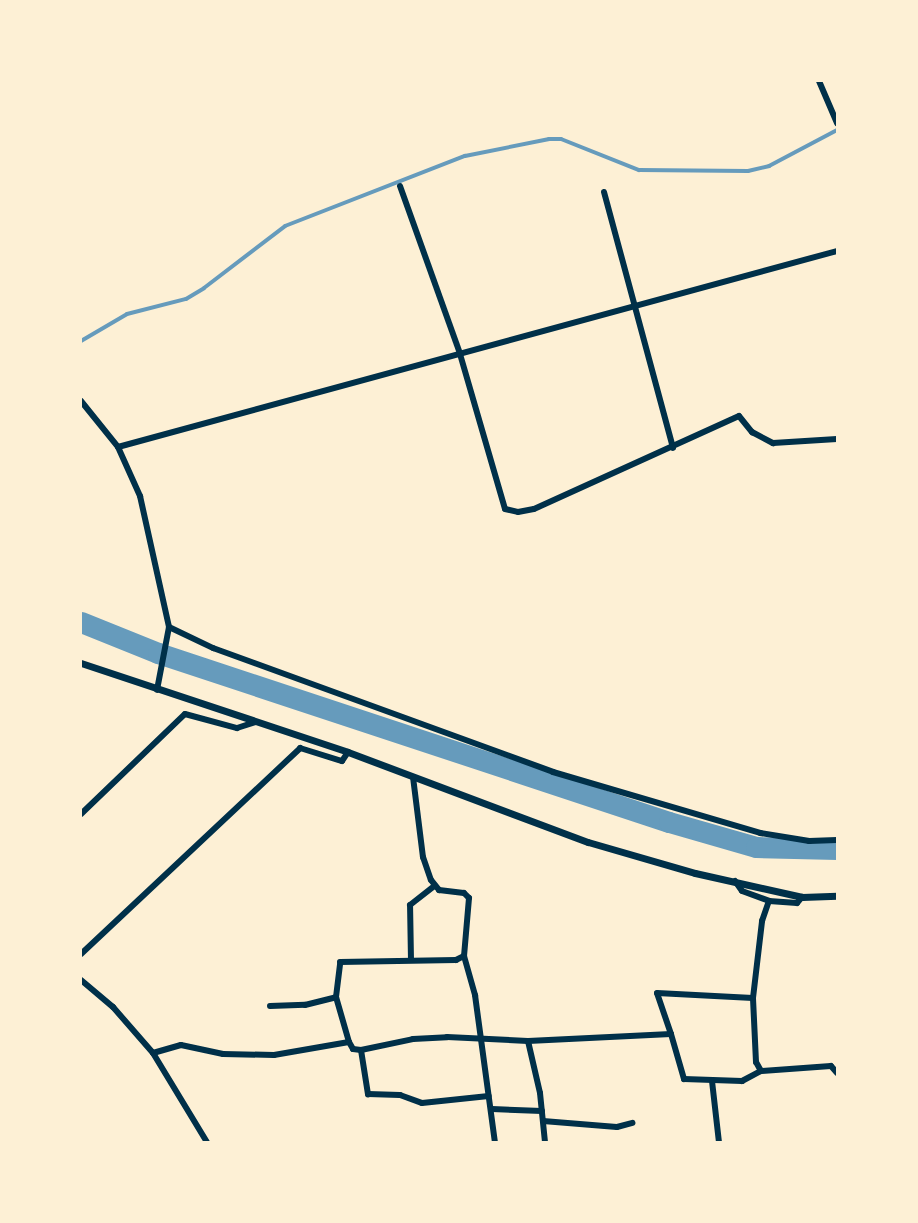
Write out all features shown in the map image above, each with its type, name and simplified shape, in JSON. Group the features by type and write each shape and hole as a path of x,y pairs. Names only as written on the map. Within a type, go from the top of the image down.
{"street":[{"path":"819,81 837,123"},
{"path":"400,186 460,354 505,509 534,509 673,448 739,416 752,432 772,443 837,440"},
{"path":"604,192 673,448"},
{"path":"118,447 837,251"},
{"path":"81,401 118,447 140,496 169,627 159,686"},
{"path":"169,627 213,648 553,772 760,833 809,841 837,840"},
{"path":"81,663 159,686 255,722 348,752 588,842 695,873 802,897 837,897"},
{"path":"81,814 185,714 237,729 255,722"},
{"path":"81,954 300,748 342,761 348,752"},
{"path":"413,777 423,857 434,886"},
{"path":"735,881 741,891 768,901 797,903 802,897"},
{"path":"434,886 469,898 464,956 492,1108 495,1142"},
{"path":"411,960 410,905 434,886"},
{"path":"761,1071 756,1062 753,998 768,901"},
{"path":"464,956 456,960 340,962 336,997 353,1049 361,1050 412,1039 480,1037 528,1041 671,1034"},
{"path":"81,980 105,1000 153,1053 207,1142"},
{"path":"753,998 657,993 684,1079 742,1081 761,1071 831,1066 837,1073"},
{"path":"270,1006 305,1005 336,997"},
{"path":"528,1041 542,1111 545,1142"},
{"path":"153,1053 181,1046 224,1054 274,1055 349,1042"},
{"path":"361,1050 368,1094 400,1095 422,1103 489,1096"},
{"path":"712,1081 719,1142"},
{"path":"492,1108 542,1111"},
{"path":"543,1121 617,1127 632,1123"}],"waterway":[{"path":"81,341 127,314 186,299 204,288 285,226 465,156 549,139 561,139 639,170 748,171 769,166 837,130"},
{"path":"81,622 158,653 669,822 756,847 837,849"}]}
